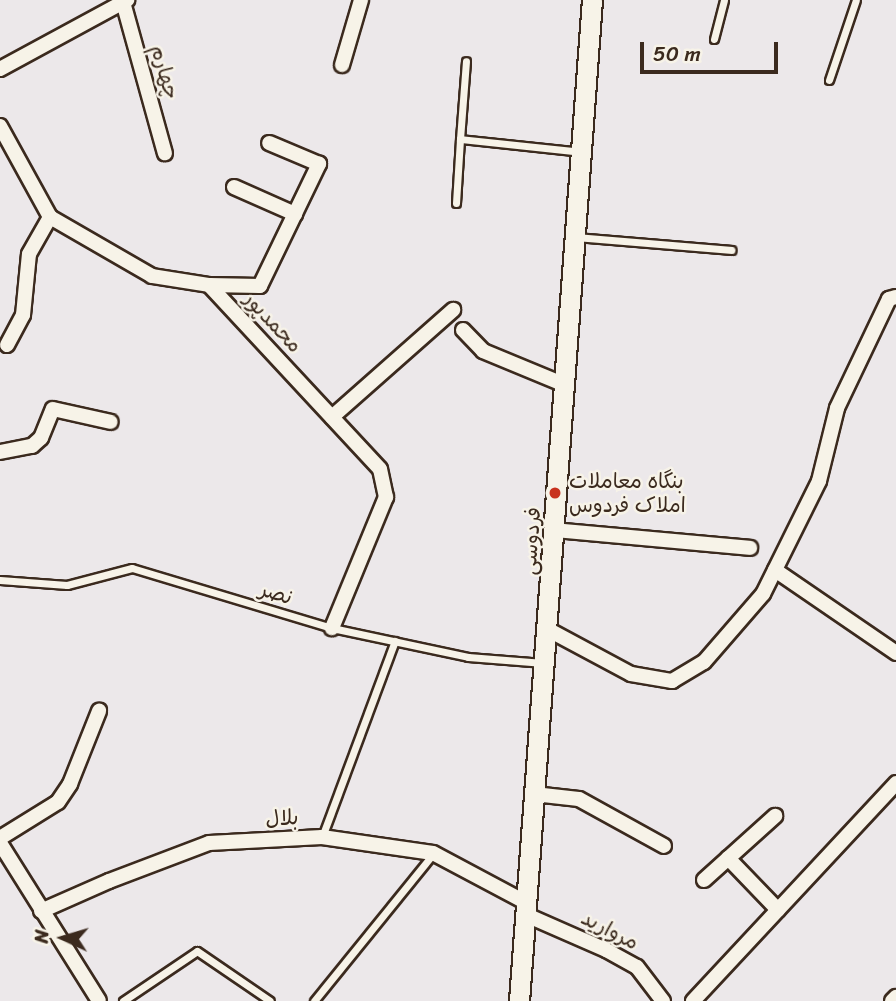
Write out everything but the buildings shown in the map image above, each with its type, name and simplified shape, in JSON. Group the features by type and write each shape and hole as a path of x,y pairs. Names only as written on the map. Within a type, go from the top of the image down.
{"main road":[{"name":"فردوسی","path":"520,1001 592,0"}],"street":[{"path":"342,65 361,0"},
{"path":"0,69 125,1"},
{"name":"چهارم","path":"125,1 165,153"},
{"path":"0,126 50,217 152,276 209,285 260,286 319,164 269,143"},
{"path":"234,187 295,214"},
{"path":"7,345 23,315 29,254 50,217"},
{"name":"محمدپور","path":"209,285 380,468 386,498 332,628"},
{"path":"547,629 631,674 672,681 704,662 763,594 819,481 836,408 889,299 896,297"},
{"path":"332,417 453,310"},
{"path":"463,330 483,351 565,385"},
{"path":"0,452 32,446 41,438 53,409 111,422"},
{"path":"554,530 750,548"},
{"path":"775,570 896,653"},
{"path":"99,711 70,784 58,802 0,840 41,911 99,1001"},
{"path":"693,1001 896,783"},
{"path":"534,794 579,799 664,846"},
{"path":"704,880 775,816"},
{"name":"بلال","path":"41,911 209,843 322,837 433,853 525,908"},
{"path":"728,858 778,910"},
{"name":"مروارید","path":"525,908 637,967 663,1001"},
{"path":"892,1001 896,997"}],"lane":[{"path":"713,39 724,0"},
{"path":"829,80 856,0"},
{"path":"456,203 466,61"},
{"path":"460,139 582,152"},
{"path":"576,236 732,250"},
{"name":"نصر","path":"0,580 67,584 132,568 332,628 468,657 544,663"},
{"path":"322,837 395,641"},
{"path":"314,1001 433,853"},
{"path":"123,1001 197,951 270,1001"}],"place":[{"name":"بنگاه معاملات املاک فردوس","path":"555,493"}]}
